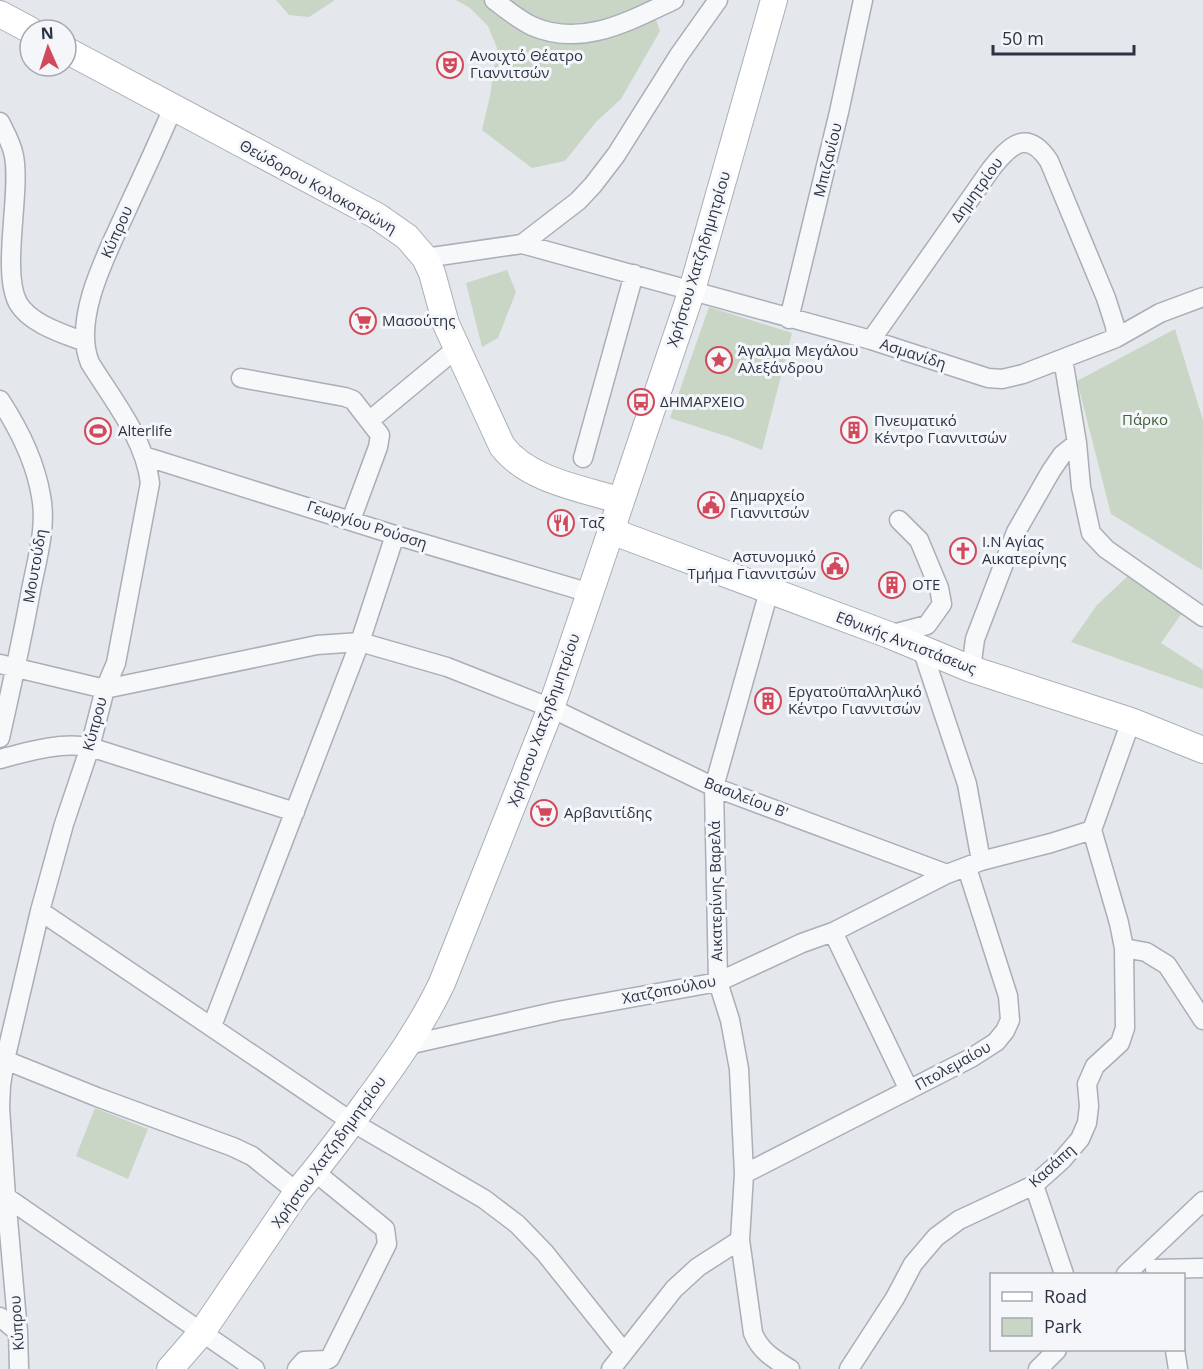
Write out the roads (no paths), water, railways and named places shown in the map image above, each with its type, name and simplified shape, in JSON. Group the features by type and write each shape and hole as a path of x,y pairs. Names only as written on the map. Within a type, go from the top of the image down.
{"main road":[{"name":"Χρήστου Χατζηδημητρίου","path":"170,1369 202,1332 297,1192 315,1172 408,1045 428,1014 442,983 551,708 611,531 692,290 774,0"},
{"path":"0,14 18,24"},
{"name":"Θεώδορου Κολοκοτρώνη","path":"78,57 377,216 407,237 425,258 432,273 446,324 502,446 512,459 532,472 621,501"},
{"name":"Εθνικής Αντιστάσεως","path":"611,531 889,635 971,669 1131,721 1203,750"}],"street":[{"path":"494,0 531,26 558,34 587,35 617,27 674,0"},
{"path":"425,258 522,244 578,201 616,155 679,55 718,0"},
{"name":"Μπιζανίου","path":"789,319 839,112 863,0"},
{"name":"Κύπρου","path":"19,1369 0,1107 5,1060 40,911 64,824 90,747 105,689 116,663 150,483 139,443 86,353 86,321 96,279 173,108"},
{"path":"0,122 14,155 12,266 13,285 18,303 42,325 85,342"},
{"name":"Δημητρίου","path":"871,340 991,169 1006,151 1015,144 1024,142 1036,145 1049,161 1106,298 1115,326 1116,338"},
{"name":"Ασμανίδη","path":"522,244 871,340 988,378 1002,379 1023,374 1063,359 1116,338 1160,313 1203,297"},
{"path":"583,458 634,274"},
{"path":"369,421 457,348"},
{"path":"1063,359 1077,443 1081,487 1091,533 1106,549 1203,617"},
{"path":"241,378 353,400 380,435 378,447 351,520"},
{"name":"Μουτούδη","path":"0,400 16,424 31,457 41,496 44,526 8,666 0,738"},
{"path":"971,669 975,639 1016,532 1051,471 1062,455 1077,443"},
{"name":"Γεωργίου Ρούσση","path":"144,456 394,535 590,593"},
{"path":"889,635 927,625 942,604 936,580 919,540 899,520"},
{"path":"212,1026 360,642 394,535"},
{"name":"Αικατερίνης Βαρελά","path":"769,591 714,787 718,982 730,1020 739,1069 744,1174 740,1240 753,1333 757,1344 790,1369"},
{"path":"8,666 105,689 317,645 360,642"},
{"name":"Βασιλείου Β'","path":"360,642 447,667 551,708 714,787 947,874"},
{"name":"Πτολεμαίου","path":"744,1174 971,1058 996,1042 1010,1020 1008,996 974,865 967,784 922,649"},
{"path":"974,865 1092,830 1131,721"},
{"path":"0,759 47,747 73,745 90,747 295,812"},
{"name":"Κασάπη","path":"849,1369 895,1298 913,1264 936,1237 959,1220 1034,1185 1068,1154 1080,1139 1087,1123 1089,1106 1087,1084 1095,1066 1113,1051 1124,1037 1124,948 1119,922 1092,830"},
{"name":"Χατζοπούλου","path":"408,1045 558,1011 718,982 802,943 833,932 947,874 974,865"},
{"path":"40,911 352,1122 484,1199 517,1224 545,1253 624,1352"},
{"path":"833,932 909,1090"},
{"path":"1124,948 1146,952 1167,964 1203,1020"},
{"path":"5,1060 233,1147 252,1156 297,1192"},
{"path":"297,1369 304,1361 330,1358 387,1244 384,1229 315,1172"},
{"path":"1034,1185 1063,1273"},
{"path":"6,1197 255,1369"},
{"path":"1151,1268 1203,1201"},
{"path":"611,1369 674,1289 698,1267 740,1240"},
{"path":"1133,1273 1151,1268 1203,1268"},
{"path":"0,1317 18,1332"},
{"path":"1038,1369 1056,1351"},
{"path":"1175,1351 1178,1369"}],"place":[{"name":"Ανοιχτό Θέατρο Γιαννιτσών","path":"450,65"},
{"name":"Μασούτης","path":"363,321"},
{"name":"Άγαλμα Μεγάλου Αλεξάνδρου","path":"719,360"},
{"name":"ΔΗΜΑΡΧΕΙΟ","path":"641,402"},
{"name":"Πνευματικό Κέντρο Γιαννιτσών","path":"854,430"},
{"name":"Alterlife","path":"98,431"},
{"name":"Δημαρχείο Γιαννιτσών","path":"711,505"},
{"name":"Ταζ","path":"561,523"},
{"name":"Ι.Ν Αγίας Αικατερίνης","path":"963,551"},
{"name":"Αστυνομικό Τμήμα Γιαννιτσών","path":"835,566"},
{"name":"ΟΤΕ","path":"892,585"},
{"name":"Εργατοϋπαλληλικό Κέντρο Γιαννιτσών","path":"768,701"},
{"name":"Αρβανιτίδης","path":"544,813"}],"park label":[{"name":"Πάρκο","path":"1145,420"}]}
